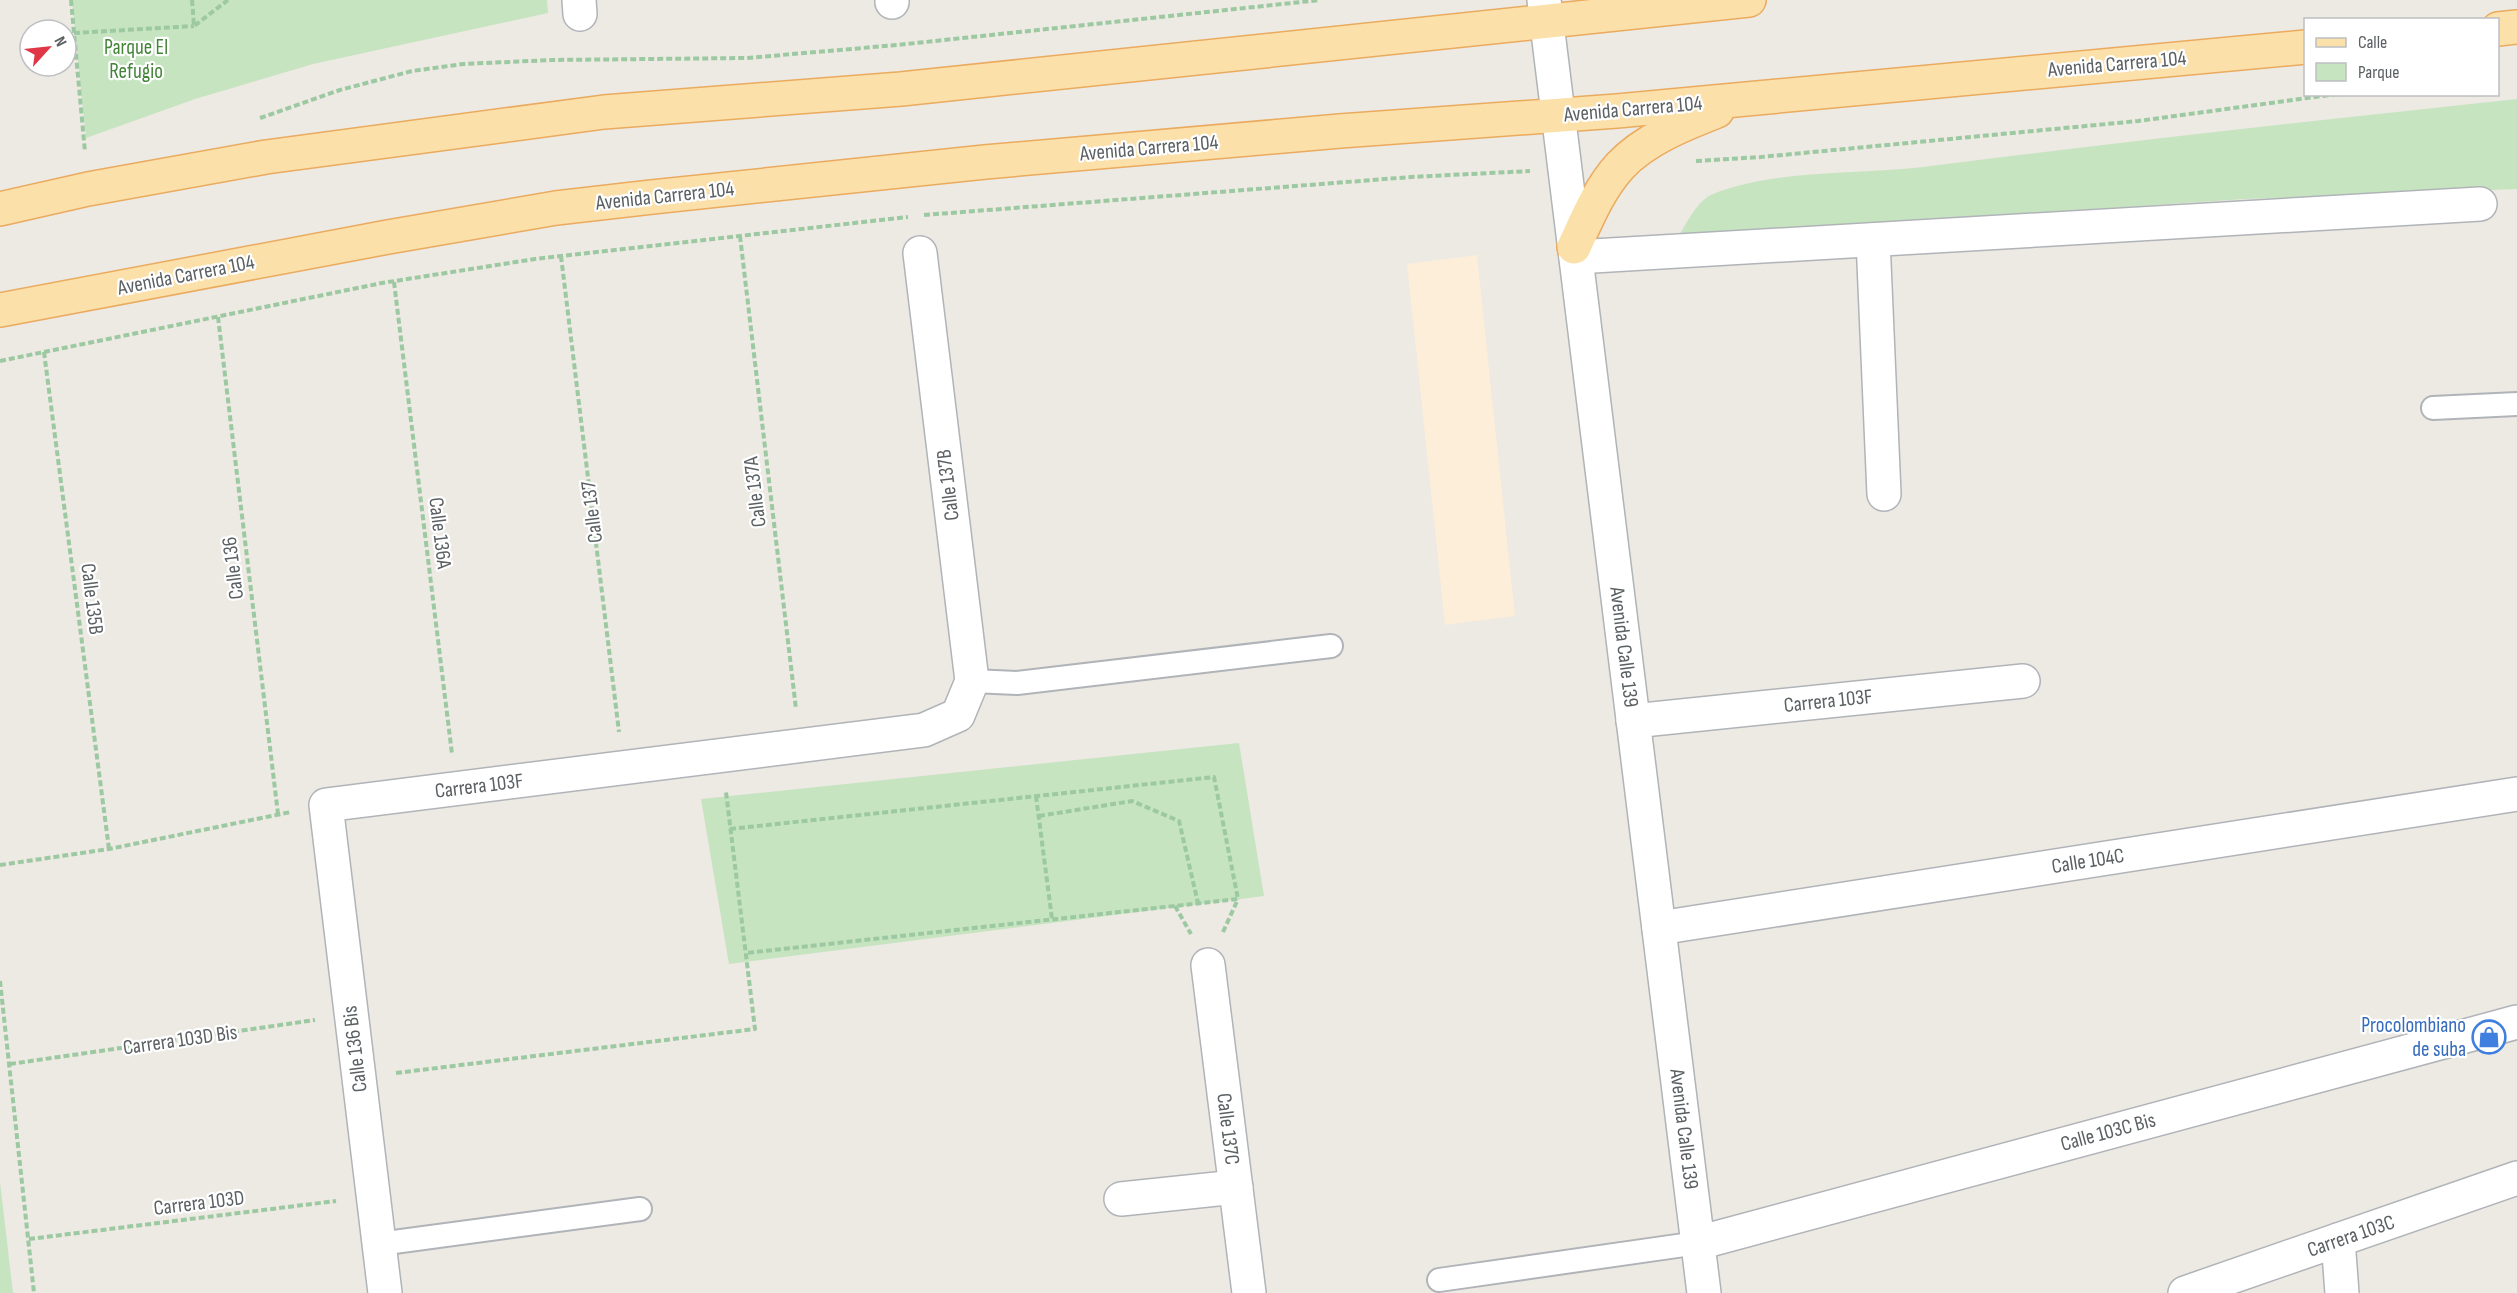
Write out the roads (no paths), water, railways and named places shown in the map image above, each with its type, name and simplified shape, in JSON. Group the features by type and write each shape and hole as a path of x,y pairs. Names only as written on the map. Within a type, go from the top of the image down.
{"main road":[{"path":"0,210 88,189 266,157 604,112 901,89 1546,10 1749,0"},
{"path":"2499,28 2517,27"},
{"name":"Avenida Carrera 104","path":"0,310 556,208 985,162 1743,99 2304,46"},
{"path":"1575,252 1594,204 1621,165 1652,141 1743,99"}],"street":[{"name":"Avenida Calle 139","path":"1546,10 1704,1293"},
{"path":"1575,252 1873,240 2480,204"},
{"path":"1873,240 1884,494"},
{"name":"Calle 137B","path":"920,253 972,681 958,715"},
{"name":"Carrera 103F","path":"1633,721 2023,681"},
{"name":"Carrera 103F","path":"326,805 924,730 958,715"},
{"name":"Calle 104C","path":"1659,928 2517,794"},
{"name":"Calle 136 Bis","path":"326,805 385,1293"},
{"name":"Calle 137C","path":"1208,965 1249,1293"},
{"name":"Calle 103C Bis","path":"1698,1243 2517,1022"},
{"name":"Carrera 103C","path":"2185,1293 2517,1178"},
{"path":"1121,1199 1236,1187"},
{"path":"2338,1240 2342,1293"}],"lane":[{"path":"2433,408 2517,404"},
{"path":"972,681 1017,683 1331,646"},
{"path":"379,1244 640,1209"},
{"path":"1439,1280 1698,1243"}],"place":[{"name":"Procolombiano de suba","path":"2489,1037"}],"park label":[{"name":"Parque El Refugio","path":"136,59"}]}
